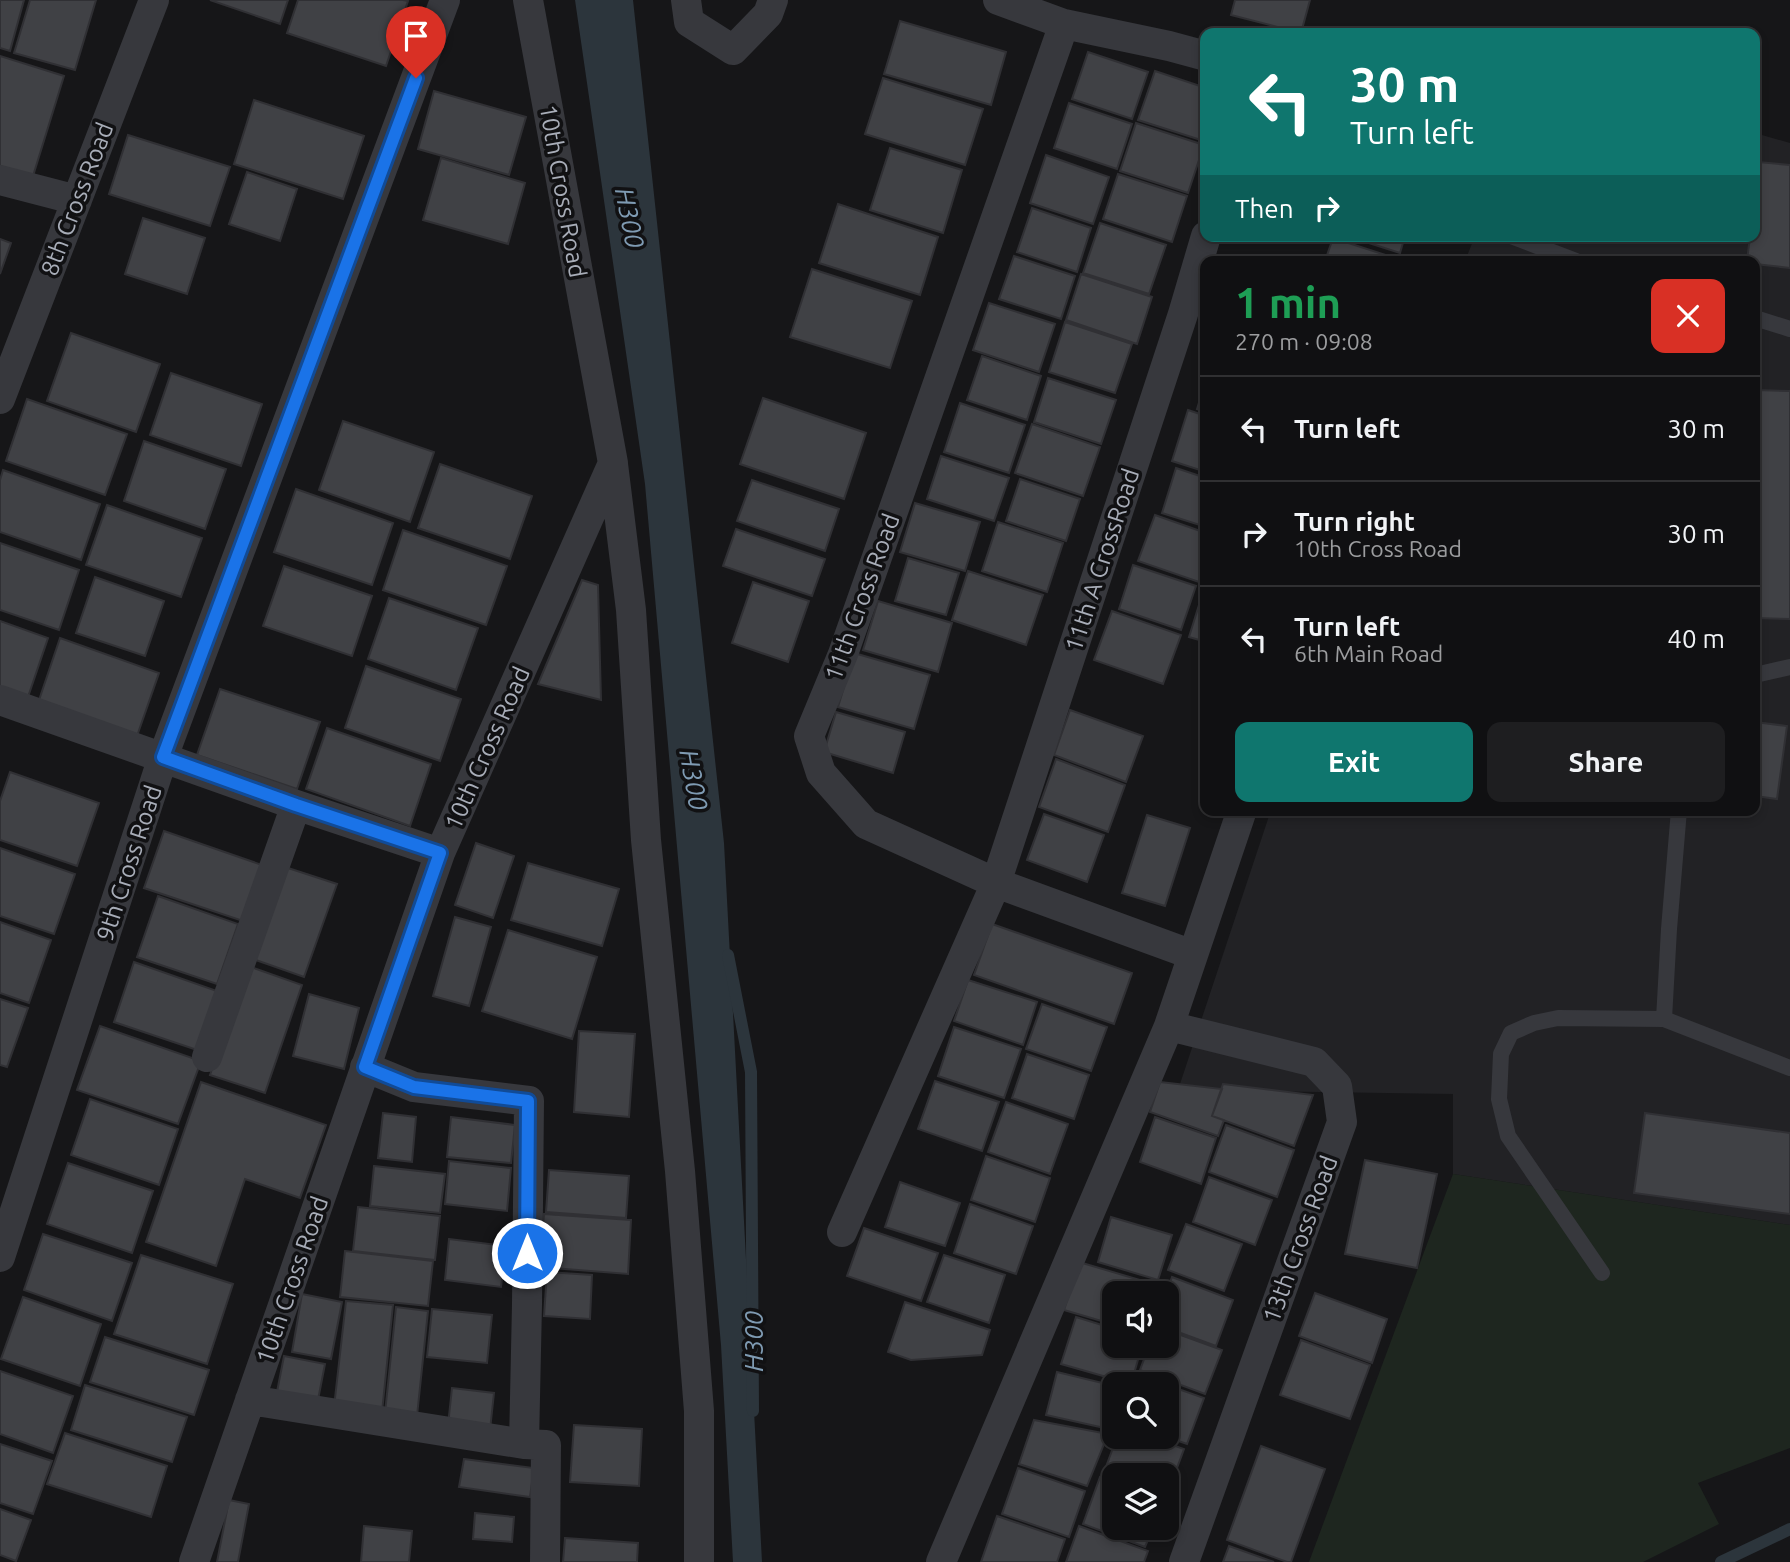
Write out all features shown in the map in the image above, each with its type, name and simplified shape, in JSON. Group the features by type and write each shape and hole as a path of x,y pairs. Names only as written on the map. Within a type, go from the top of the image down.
{"street":[{"name":"8th Cross Road","path":"0,399 154,0"},
{"name":"9th Cross Road","path":"0,1257 163,757 445,0"},
{"name":"10th Cross Road","path":"194,1562 440,853 612,463 528,0"},
{"path":"685,0 689,22 733,50 770,7"},
{"path":"998,0 1064,24 1200,54"},
{"name":"11th Cross Road","path":"1064,24 843,654 809,736 821,774 866,824 996,883 1193,955"},
{"path":"0,180 77,200"},
{"name":"11th A CrossRoad","path":"842,1232 996,883 1204,242"},
{"path":"612,463 631,610 646,839 680,1171 698,1398 699,1562"},
{"path":"0,700 440,853"},
{"path":"207,1057 296,805"},
{"path":"940,1562 1169,1026 1240,816"},
{"name":"13th Cross Road","path":"1169,1026 1314,1062 1337,1086 1342,1122 1184,1562"},
{"path":"365,1067 414,1087 528,1101 524,1444"},
{"path":"250,1400 524,1444 546,1445 545,1562"}],"lane":[{"path":"1527,242 1563,256"},
{"path":"1760,320 1790,329"},
{"path":"1760,674 1790,667"},
{"path":"1664,1019 1678,816"},
{"path":"1601,1273 1508,1136 1499,1099 1501,1054 1511,1033 1534,1023 1558,1018 1664,1019 1790,1068"}],"shaded area":[{"path":"1760,134 1790,143 1790,1225 1453,1174 1453,1094 1178,1090 1269,816 1760,816 1760,256 1467,256 1473,242 1760,242"},
{"path":"1453,1174 1790,1225 1790,1448 1698,1483 1719,1524 1643,1562 1309,1562"}],"water":[{"path":"575,0 633,0 724,843 762,1562 733,1562 721,1345 645,484"}],"building":[{"path":"0,0 24,0 10,51 0,48"},
{"path":"30,0 96,0 75,70 14,53"},
{"path":"210,0 288,0 280,24"},
{"path":"298,0 408,1 386,66 287,33"},
{"path":"1235,0 1310,0 1302,28 1282,28 1231,15"},
{"path":"900,21 1006,52 991,105 884,74"},
{"path":"1088,52 1148,72 1132,119 1072,99"},
{"path":"0,56 64,76 33,176 0,166"},
{"path":"1155,71 1200,86 1200,140 1138,120"},
{"path":"883,78 983,109 965,165 865,134"},
{"path":"434,91 526,117 509,175 418,149"},
{"path":"254,100 364,136 343,199 234,164"},
{"path":"1069,103 1132,124 1117,169 1054,148"},
{"path":"1136,123 1200,144 1200,157 1188,193 1120,171"},
{"path":"128,135 230,167 210,226 109,194"},
{"path":"890,148 962,170 943,233 870,210"},
{"path":"1046,155 1109,177 1093,224 1030,203"},
{"path":"441,158 525,183 508,244 423,220"},
{"path":"1760,162 1790,165 1790,268 1760,265 1760,256 1748,256 1749,242 1760,242"},
{"path":"247,172 297,189 280,241 229,224"},
{"path":"1118,174 1187,196 1172,242 1103,219"},
{"path":"838,204 938,237 920,295 819,263"},
{"path":"1032,208 1091,228 1077,272 1017,252"},
{"path":"143,218 205,238 187,294 125,274"},
{"path":"1100,223 1166,245 1149,294 1083,273"},
{"path":"0,239 11,243 0,274"},
{"path":"1332,242 1345,242 1389,256 1327,256"},
{"path":"1366,242 1403,242 1400,253"},
{"path":"1014,256 1075,276 1061,319 999,299"},
{"path":"812,269 912,301 890,368 790,337"},
{"path":"1081,274 1152,297 1137,344 1066,320"},
{"path":"989,303 1055,324 1039,372 973,350"},
{"path":"1065,322 1132,344 1115,393 1049,372"},
{"path":"71,333 160,364 136,432 47,401"},
{"path":"982,356 1041,376 1027,420 967,400"},
{"path":"171,373 262,404 241,466 150,435"},
{"path":"1048,378 1116,400 1101,444 1034,422"},
{"path":"1760,390 1790,391 1790,619 1760,618"},
{"path":"763,398 866,433 844,499 740,464"},
{"path":"27,399 127,434 105,495 6,461"},
{"path":"960,403 1025,425 1009,473 944,452"},
{"path":"1188,410 1200,414 1200,470 1172,461"},
{"path":"343,421 434,452 410,522 319,490"},
{"path":"1032,424 1100,447 1083,496 1015,473"},
{"path":"144,441 226,469 205,529 124,501"},
{"path":"941,456 1009,478 994,521 927,499"},
{"path":"440,464 532,496 510,559 418,528"},
{"path":"1176,468 1200,476 1200,525 1162,513"},
{"path":"3,470 100,504 81,560 0,532 0,480"},
{"path":"1020,479 1080,499 1066,541 1006,521"},
{"path":"752,480 839,509 825,551 737,521"},
{"path":"296,489 393,523 372,585 274,552"},
{"path":"915,503 980,522 965,571 900,552"},
{"path":"107,505 202,538 181,597 86,565"},
{"path":"1155,515 1200,531 1199,582 1138,561"},
{"path":"998,522 1063,543 1047,592 982,571"},
{"path":"736,529 825,559 812,596 723,566"},
{"path":"403,530 507,566 486,625 383,590"},
{"path":"0,543 79,570 59,630 0,610"},
{"path":"908,558 959,573 946,615 895,601"},
{"path":"1133,565 1196,586 1181,630 1119,609"},
{"path":"284,566 372,596 352,656 263,626"},
{"path":"968,571 1043,595 1026,645 952,620"},
{"path":"95,577 164,601 145,656 76,633"},
{"path":"582,580 598,585 601,700 538,684"},
{"path":"753,582 809,601 788,662 732,643"},
{"path":"389,598 478,628 456,690 368,659"},
{"path":"878,601 952,623 938,672 863,650"},
{"path":"1200,602 1200,640 1189,637"},
{"path":"1112,611 1181,635 1163,684 1094,660"},
{"path":"0,621 48,638 28,697 0,687"},
{"path":"60,638 159,673 137,736 38,703"},
{"path":"854,653 930,675 914,729 838,707"},
{"path":"366,666 461,699 440,761 345,728"},
{"path":"220,689 320,722 297,789 197,755"},
{"path":"1070,710 1143,736 1126,782 1054,755"},
{"path":"836,712 905,732 893,773 824,752"},
{"path":"1760,723 1787,726 1777,799 1760,797"},
{"path":"327,728 431,764 410,826 306,789"},
{"path":"1056,759 1125,785 1108,832 1039,807"},
{"path":"10,772 99,803 77,866 0,840 0,801"},
{"path":"1044,814 1104,835 1087,882 1027,860"},
{"path":"1147,815 1190,828 1165,906 1122,893"},
{"path":"164,831 265,866 246,922 144,888"},
{"path":"476,843 514,856 493,918 455,905"},
{"path":"0,848 75,874 54,934 0,916"},
{"path":"528,863 619,889 602,946 511,920"},
{"path":"285,867 337,884 304,977 253,959"},
{"path":"158,896 238,924 217,984 137,957"},
{"path":"455,917 491,927 469,1006 433,996"},
{"path":"0,922 51,940 29,1003 0,993"},
{"path":"992,924 1132,973 1114,1024 974,975"},
{"path":"508,930 597,957 572,1039 482,1011"},
{"path":"134,962 217,991 197,1050 114,1022"},
{"path":"248,966 302,985 265,1093 210,1075"},
{"path":"968,980 1037,1002 1023,1045 954,1021"},
{"path":"309,994 359,1008 344,1069 293,1056"},
{"path":"0,999 28,1008 7,1067 0,1065"},
{"path":"1042,1004 1107,1027 1091,1071 1026,1049"},
{"path":"100,1026 201,1061 178,1124 77,1090"},
{"path":"954,1027 1021,1049 1004,1098 938,1076"},
{"path":"579,1031 635,1034 629,1117 574,1112"},
{"path":"1027,1054 1089,1075 1074,1119 1012,1098"},
{"path":"935,1081 999,1102 982,1151 918,1129"},
{"path":"201,1082 326,1125 300,1198 245,1179 216,1266 146,1242"},
{"path":"1160,1082 1222,1089 1212,1116 1224,1120 1218,1136 1150,1112"},
{"path":"1223,1084 1313,1095 1294,1146 1212,1116"},
{"path":"90,1099 178,1129 159,1185 71,1155"},
{"path":"1006,1102 1068,1124 1050,1174 988,1152"},
{"path":"383,1113 416,1117 412,1162 378,1158"},
{"path":"1645,1113 1790,1133 1790,1214 1634,1193"},
{"path":"451,1117 515,1125 511,1163 447,1157"},
{"path":"1155,1117 1216,1138 1201,1184 1140,1162"},
{"path":"1226,1125 1294,1150 1277,1197 1209,1172"},
{"path":"986,1156 1050,1178 1035,1222 971,1200"},
{"path":"1365,1160 1437,1174 1417,1268 1345,1254"},
{"path":"449,1161 511,1168 507,1211 445,1204"},
{"path":"68,1163 153,1191 132,1253 47,1224"},
{"path":"374,1166 445,1174 440,1213 370,1206"},
{"path":"549,1170 629,1176 626,1218 546,1212"},
{"path":"1209,1177 1272,1200 1255,1245 1193,1222"},
{"path":"900,1182 960,1203 945,1246 885,1227"},
{"path":"970,1204 1033,1226 1016,1274 954,1253"},
{"path":"358,1207 440,1216 435,1260 353,1251"},
{"path":"544,1214 631,1220 628,1274 540,1267"},
{"path":"1111,1217 1172,1235 1158,1280 1098,1262"},
{"path":"1186,1224 1242,1244 1224,1291 1168,1270"},
{"path":"864,1228 938,1253 921,1301 847,1276"},
{"path":"43,1234 132,1263 112,1321 24,1290"},
{"path":"449,1239 506,1246 501,1287 445,1280"},
{"path":"345,1251 433,1261 428,1306 340,1297"},
{"path":"141,1255 233,1284 207,1364 114,1334"},
{"path":"944,1255 1005,1275 989,1323 927,1302"},
{"path":"1079,1262 1143,1281 1102,1281 1102,1321 1064,1310"},
{"path":"547,1272 592,1275 590,1319 544,1316"},
{"path":"1172,1277 1233,1300 1216,1346 1179,1332 1179,1281 1170,1281"},
{"path":"1315,1293 1387,1319 1372,1363 1299,1336"},
{"path":"302,1294 342,1302 331,1359 292,1352"},
{"path":"23,1297 101,1324 80,1386 1,1359"},
{"path":"346,1301 393,1305 382,1412 334,1407"},
{"path":"905,1302 990,1330 982,1355 911,1360 888,1352"},
{"path":"396,1307 428,1311 417,1416 385,1413"},
{"path":"432,1309 492,1315 487,1363 427,1357"},
{"path":"1076,1317 1102,1325 1102,1358 1139,1358 1134,1372 1102,1372 1102,1376 1061,1364"},
{"path":"1179,1334 1222,1350 1205,1394 1179,1384 1179,1372 1140,1370 1144,1358 1179,1358"},
{"path":"105,1337 209,1370 194,1415 90,1382"},
{"path":"1301,1340 1370,1365 1350,1419 1280,1395"},
{"path":"284,1356 325,1364 317,1405 276,1397"},
{"path":"0,1371 73,1396 53,1453 0,1434"},
{"path":"1057,1372 1102,1383 1102,1427 1046,1415"},
{"path":"85,1385 187,1417 172,1462 71,1430"},
{"path":"452,1388 494,1393 490,1430 448,1425"},
{"path":"1179,1389 1204,1398 1187,1444 1179,1441"},
{"path":"1034,1420 1102,1433 1102,1449 1087,1486 1019,1464"},
{"path":"574,1425 642,1429 639,1486 570,1482"},
{"path":"65,1433 167,1466 151,1517 47,1484"},
{"path":"0,1444 52,1461 33,1514 0,1503"},
{"path":"1261,1446 1325,1469 1291,1562 1227,1540"},
{"path":"1113,1449 1184,1449 1179,1463 1107,1463"},
{"path":"464,1459 534,1468 530,1497 459,1487"},
{"path":"1018,1468 1085,1491 1069,1537 1002,1514"},
{"path":"1100,1477 1102,1478 1102,1531 1083,1524"},
{"path":"229,1500 249,1504 238,1562 217,1562"},
{"path":"0,1509 31,1520 16,1561 0,1555"},
{"path":"475,1513 514,1517 512,1542 473,1539"},
{"path":"997,1516 1065,1539 1057,1562 981,1562"},
{"path":"364,1526 412,1531 409,1562 361,1562"},
{"path":"1079,1526 1102,1534 1102,1540 1118,1540 1148,1551 1144,1562 1066,1562"},
{"path":"565,1538 638,1543 637,1562 563,1562"},
{"path":"1126,1540 1148,1540 1145,1547"},
{"path":"1229,1546 1274,1562 1223,1562"}],"waterway":[{"name":"H300","path":"728,955 751,1072 753,1411"},
{"path":"1721,1562 1790,1529"}],"route":[{"path":"416,78 163,757 440,853 365,1067 414,1087 528,1101 527,1253"}]}
